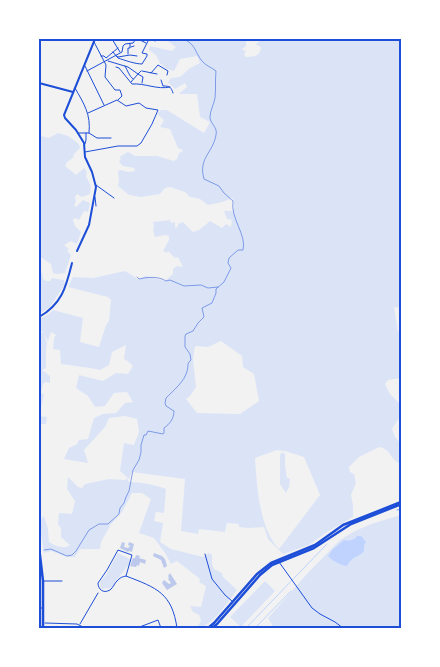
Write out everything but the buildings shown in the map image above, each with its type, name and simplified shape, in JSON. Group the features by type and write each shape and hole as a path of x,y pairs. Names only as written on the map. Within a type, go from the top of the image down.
{"main road":[{"path":"208,628 260,575 278,561 314,548 342,528 401,503"},
{"path":"40,549 44,628"},
{"path":"212,628 234,602"}],"street":[{"path":"112,39 122,51"},
{"path":"122,56 125,44 134,44 136,39 147,43"},
{"path":"130,83 141,71 142,64 147,56 147,54 142,53 147,43 150,39 155,41"},
{"path":"88,113 118,100 122,96 120,90 115,90 105,77 106,65 95,40"},
{"path":"84,145 64,114 95,40"},
{"path":"128,55 130,44"},
{"path":"88,72 122,51 134,46"},
{"path":"101,56 106,58 118,48"},
{"path":"113,52 118,58 142,64"},
{"path":"116,56 137,56"},
{"path":"107,60 132,68 143,77 142,84"},
{"path":"84,65 104,106"},
{"path":"152,73 158,65 168,71 167,75"},
{"path":"124,66 133,79"},
{"path":"116,67 132,84 142,84 163,89 170,87"},
{"path":"122,72 126,69"},
{"path":"141,71 156,74"},
{"path":"162,80 163,86 170,87"},
{"path":"39,82 73,92"},
{"path":"75,87 88,113 90,123 84,152 96,185 89,225 77,251"},
{"path":"170,87 173,93"},
{"path":"84,152 118,146 137,146 141,143 158,110 146,108 139,104 126,106 118,100"},
{"path":"78,133 88,133 97,138 111,138"},
{"path":"96,185 114,198"},
{"path":"94,196 96,206"},
{"path":"39,317 58,301 67,283 72,263"},
{"path":"126,576 132,554 118,550 108,570 98,583 98,588 104,591 110,590 118,579 126,576 151,585 164,595 170,603 175,615 177,628"},
{"path":"205,554 212,579 225,595 234,602"},
{"path":"278,561 312,608 343,628"},
{"path":"43,581 62,582"},
{"path":"80,625 98,593"},
{"path":"39,608 44,608"},
{"path":"137,628 158,620 161,628"},
{"path":"44,622 80,625 85,628"}],"path":[{"path":"40,549 51,549 67,556 72,555 89,530 100,524 108,524 119,514 128,491 133,470 139,460 144,435 148,431 163,434 164,428 172,419 174,411 166,406 165,400 188,372 188,363 191,360 190,354 185,347 185,336 193,331 204,317 202,308 212,304 216,289 224,282 231,268 228,263 229,258 238,250 243,250 244,240 236,221 232,206 233,200 219,186 204,179 203,173 203,163 212,148 217,133 210,116 215,101 216,71 213,68 209,68 203,62 196,53 193,44 184,39"},
{"path":"137,277 139,279 148,277 162,278 184,286 201,284 208,288 218,287"},
{"path":"396,509 401,509"}],"shaded area":[{"path":"165,39 246,39 246,46 242,49 246,51 244,55 246,57 258,54 261,47 256,44 262,39 401,39 401,308 394,307 398,332 401,330 401,378 388,380 385,384 390,394 401,405 401,415 392,429 395,437 401,444 399,463 386,450 379,447 359,457 349,467 350,472 354,474 356,483 351,495 353,517 309,545 283,554 268,539 264,527 248,528 239,527 239,524 227,523 225,532 199,529 198,534 181,531 185,479 132,472 129,479 120,471 124,443 134,445 139,432 137,419 125,416 109,418 105,427 84,450 88,463 64,459 69,448 77,444 79,440 88,439 94,418 103,414 116,413 125,403 133,402 127,392 114,393 105,406 95,407 88,396 76,388 79,375 103,381 116,373 128,374 133,366 124,359 126,345 112,352 109,365 100,370 61,364 60,350 53,349 56,335 51,332 48,341 44,335 47,343 46,368 42,370 50,376 50,383 45,382 43,384 41,393 44,394 39,416 39,334 41,332 44,333 39,329 39,319 53,310 83,318 80,342 99,347 109,321 111,300 108,297 68,287 73,277 93,278 125,271 138,279 146,276 165,281 173,274 173,269 177,266 183,267 178,257 175,258 168,251 167,253 163,251 169,236 155,237 153,222 170,220 171,223 175,222 176,228 178,224 183,222 193,232 199,230 210,221 222,228 226,224 231,227 232,220 227,219 224,211 233,211 234,203 232,198 208,205 200,199 190,197 185,192 170,187 165,188 160,194 141,197 129,195 118,186 118,171 135,171 134,168 123,166 119,162 121,158 119,157 128,152 135,156 157,156 174,161 179,153 182,152 183,150 178,148 170,129 160,127 164,120 157,114 161,110 167,110 204,133 210,122 200,117 197,94 179,94 187,87 185,83 175,89 168,82 171,78 180,77 190,68 200,63 197,56 180,59 174,71 166,69 160,63 156,55 149,50 150,46 172,51 176,47","holes":["221,341 242,356 243,367 254,374 259,401 240,414 197,413 186,399 196,387 193,359 195,346 208,347","277,450 304,457 320,495 279,549 272,540 263,518 258,494 255,458"]},
{"path":"58,133 68,136 79,144 80,148 65,166 76,175 84,168 91,186 90,194 82,197 77,194 75,197 74,206 76,207 83,200 90,203 88,212 84,211 79,220 75,218 73,220 75,226 81,232 77,244 71,241 64,245 69,249 67,251 71,255 65,273 58,274 53,273 51,264 39,256 39,139 41,136 49,138"},
{"path":"39,271 46,281 50,281 52,278 64,280 65,284 50,307 39,314"},
{"path":"39,416 47,417 46,424 39,424"},
{"path":"282,452 285,454 287,478 290,479 286,493 280,484 280,455"},
{"path":"68,477 78,487 82,488 85,484 109,479 125,480 127,478 129,482 148,484 166,489 164,513 156,512 154,521 163,523 160,542 171,549 203,557 209,553 212,555 214,569 222,573 223,577 237,590 210,622 199,628 198,626 201,621 199,615 193,612 190,606 201,607 206,586 199,582 200,579 177,561 171,564 154,538 139,533 151,499 142,493 132,493 122,512 111,524 101,542 100,549 80,549 75,557 67,557 51,551 44,553 39,521 44,516 49,542 62,547 70,545 61,537 61,528 58,524 59,513 72,514 75,501 67,489"},
{"path":"401,515 401,628 274,628 268,618 340,540 371,524"},
{"path":"118,553 132,560 111,588 101,589 100,582"},
{"path":"265,581 275,591 241,627 230,617"}],"water":[{"path":"361,536 366,542 364,551 351,560 347,566 328,556 344,540 351,540"}],"waterway":[{"path":"246,628 327,544"},
{"path":"255,628 291,591"}]}
